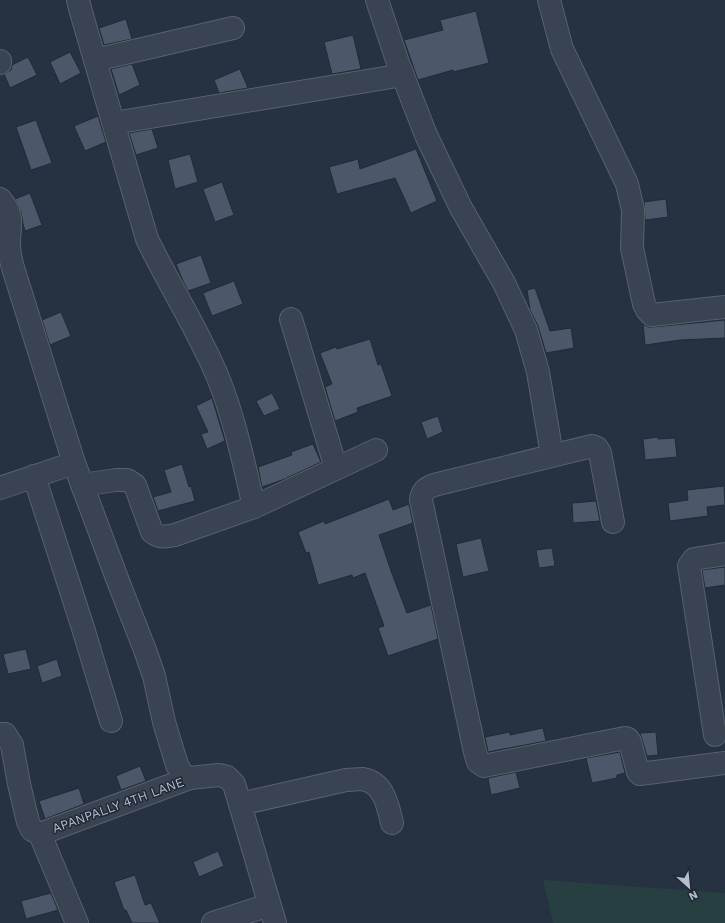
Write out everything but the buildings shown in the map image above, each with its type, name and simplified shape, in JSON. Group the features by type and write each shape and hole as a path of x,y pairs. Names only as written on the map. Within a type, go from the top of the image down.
{"street":[{"path":"78,0 147,239 203,344 219,381 235,430 254,506"},
{"path":"377,0 426,135 448,182 504,283 526,330 538,372 552,455"},
{"path":"549,0 562,49 627,184 633,210 632,248 647,310 652,315 725,307"},
{"path":"95,60 233,28"},
{"path":"114,123 403,75"},
{"path":"0,199 9,214 11,226 9,242 10,255 14,271 74,463 154,676 164,722 177,766 182,774 190,778"},
{"path":"291,319 336,468"},
{"path":"613,522 600,453 597,448 592,446 434,485 426,488 422,493 421,500 478,762 484,766 625,738 630,742 638,772 640,774 725,763"},
{"path":"82,485 116,480 126,480 135,485 152,532 157,536 165,537 175,535 254,506 376,450"},
{"path":"0,488 74,463"},
{"path":"34,476 111,721"},
{"path":"715,735 689,566 694,559 725,554"},
{"name":"APANPALLY 4TH LANE","path":"0,734 5,734 12,745 28,822 32,830 40,834 190,778 218,775 227,777 234,784 272,914"},
{"path":"240,804 346,780 362,779 371,782 378,787 386,799 392,823"},
{"path":"40,834 77,923"},
{"path":"213,923 272,914"}],"green space":[{"path":"543,880 725,893 725,923 553,923"}]}
